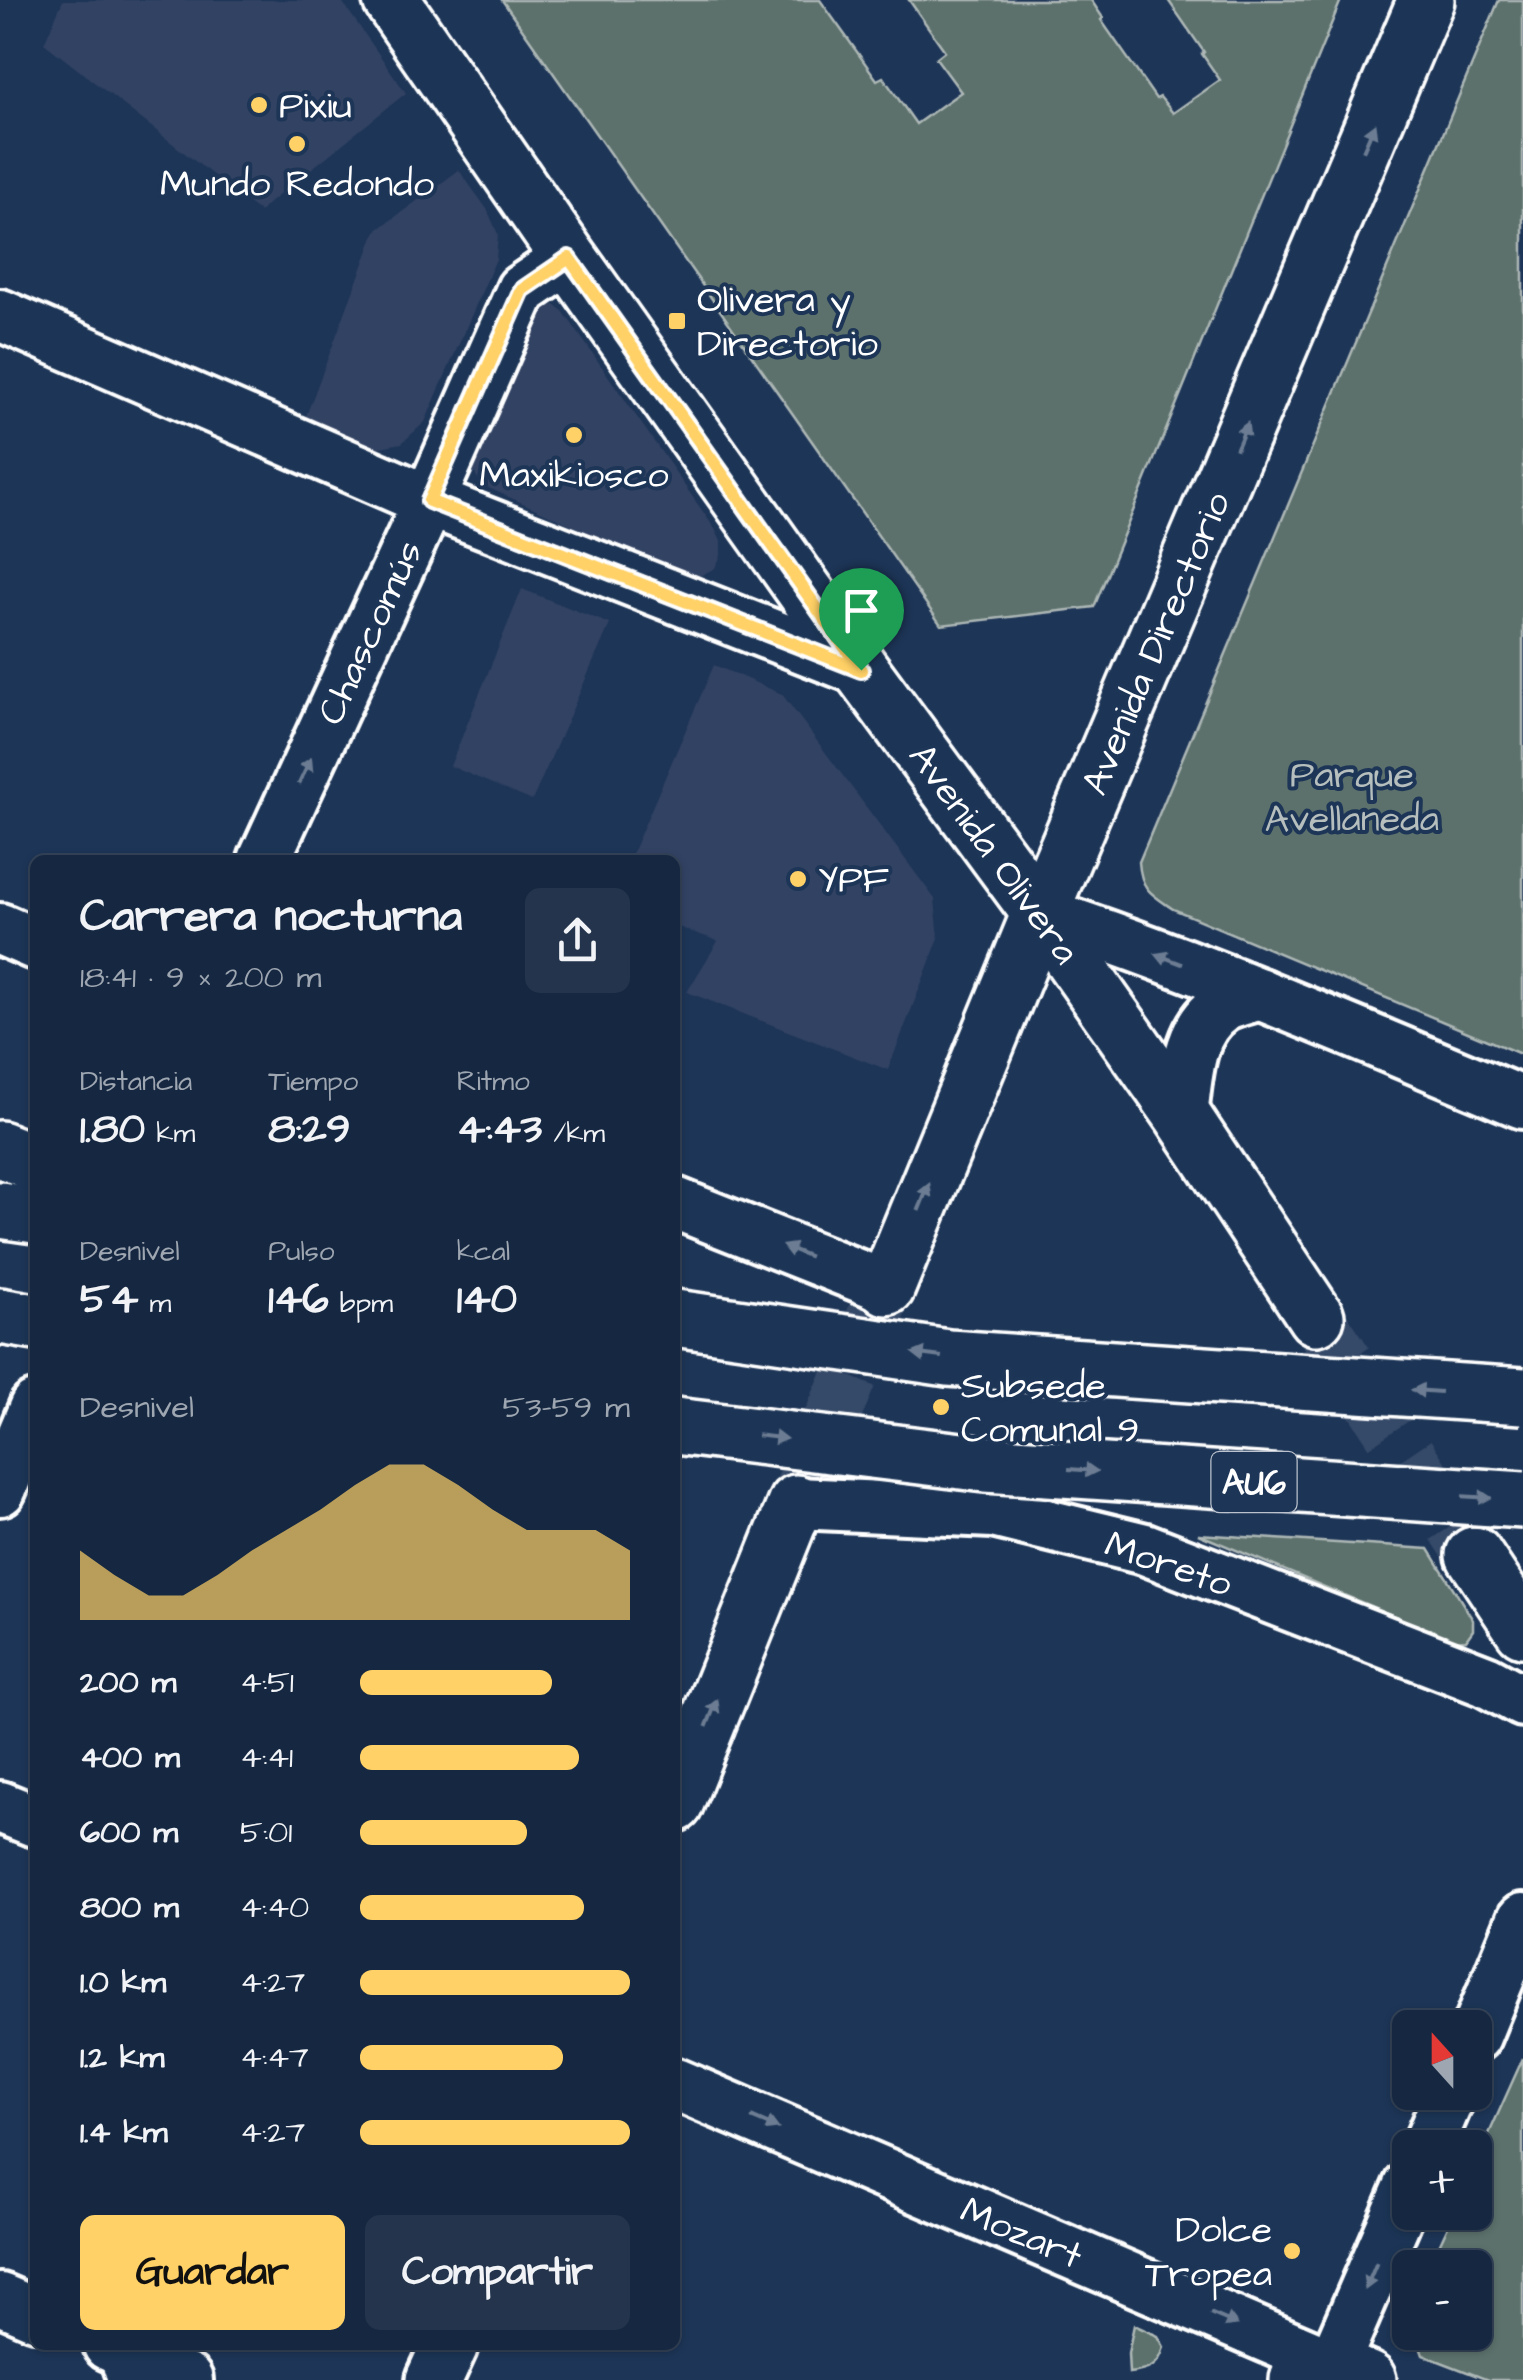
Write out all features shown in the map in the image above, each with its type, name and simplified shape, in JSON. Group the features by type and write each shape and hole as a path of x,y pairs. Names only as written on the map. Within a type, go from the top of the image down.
{"main road":[{"name":"Avenida Olivera","path":"391,0 861,670 1040,913 1182,1115 1316,1317"},
{"name":"Avenida Directorio","path":"887,1287 1040,913 1426,0"},
{"path":"0,1148 30,1161"},
{"path":"0,1210 30,1214"},
{"path":"0,1316 30,1321"},
{"path":"680,1319 948,1358 1523,1396"},
{"name":"AU6","path":"680,1427 986,1464 1523,1500"},
{"path":"680,1792 796,1503"},
{"path":"1474,1555 1523,1629"},
{"path":"434,2380 448,2350"}],"street":[{"name":"Chascomús","path":"266,855 522,290 569,258"},
{"path":"0,314 429,501 861,670"},
{"path":"1040,913 1260,994 1523,1103"},
{"path":"0,930 30,942"},
{"path":"1182,1115 1191,1050 1203,1025 1223,1006 1260,994"},
{"path":"680,1205 887,1287"},
{"path":"0,1490 30,1419"},
{"name":"Moreto","path":"796,1503 993,1512 1145,1549 1486,1681 1523,1701"},
{"path":"0,1807 30,1819"},
{"path":"1486,2010 1523,1919"},
{"name":"Mozart","path":"680,2086 1331,2376"},
{"path":"1331,2376 1392,2229"},
{"path":"0,2299 30,2312"},
{"path":"124,2359 187,2380"}],"shaded area":[{"path":"63,0 341,0 406,93 260,212 44,43"},
{"path":"459,170 487,209 498,234 496,259 425,422 402,443 370,449 304,421 376,231"},
{"path":"555,305 563,311 715,529 721,541 721,556 715,568 689,577 484,486 473,471 478,448 539,313"},
{"path":"522,589 610,624 532,801 450,766"},
{"name":"YPF","path":"714,665 782,694 935,899 939,938 888,1070 687,992 718,941 680,928 680,855 631,855"}],"green space":[{"path":"502,0 820,0 877,80 883,77 916,124 961,92 936,58 945,51 909,0 1091,0 1156,99 1160,97 1173,113 1220,80 1168,0 1341,0 1094,607 941,625"},
{"name":"Parque Avellaneda","path":"1499,0 1523,0 1523,1055 1173,909 1148,890 1139,862"},
{"path":"1198,1534 1429,1549 1473,1620 1473,1630 1466,1640 1454,1641"},
{"path":"1523,2058 1523,2380 1488,2380 1423,2355 1421,2350 1492,2350 1492,2250 1437,2250 1446,2230 1492,2230 1491,2130"},
{"path":"1134,2325 1158,2336 1164,2347 1152,2367 1129,2373 1128,2353"}],"tunnel":[{"path":"796,1503 887,1287"},
{"path":"1316,1317 1474,1555"}],"place":[{"name":"Pixiu","path":"259,105"},
{"name":"Mundo Redondo","path":"297,144"},
{"name":"Olivera y Directorio","path":"677,321"},
{"name":"Maxikiosco","path":"574,435"},
{"name":"YPF","path":"798,879"},
{"name":"Subsede Comunal 9","path":"941,1407"},
{"name":"Dolce Tropea","path":"1292,2251"}],"route":[{"path":"569,258 861,670 429,501 522,290 569,258"}]}
